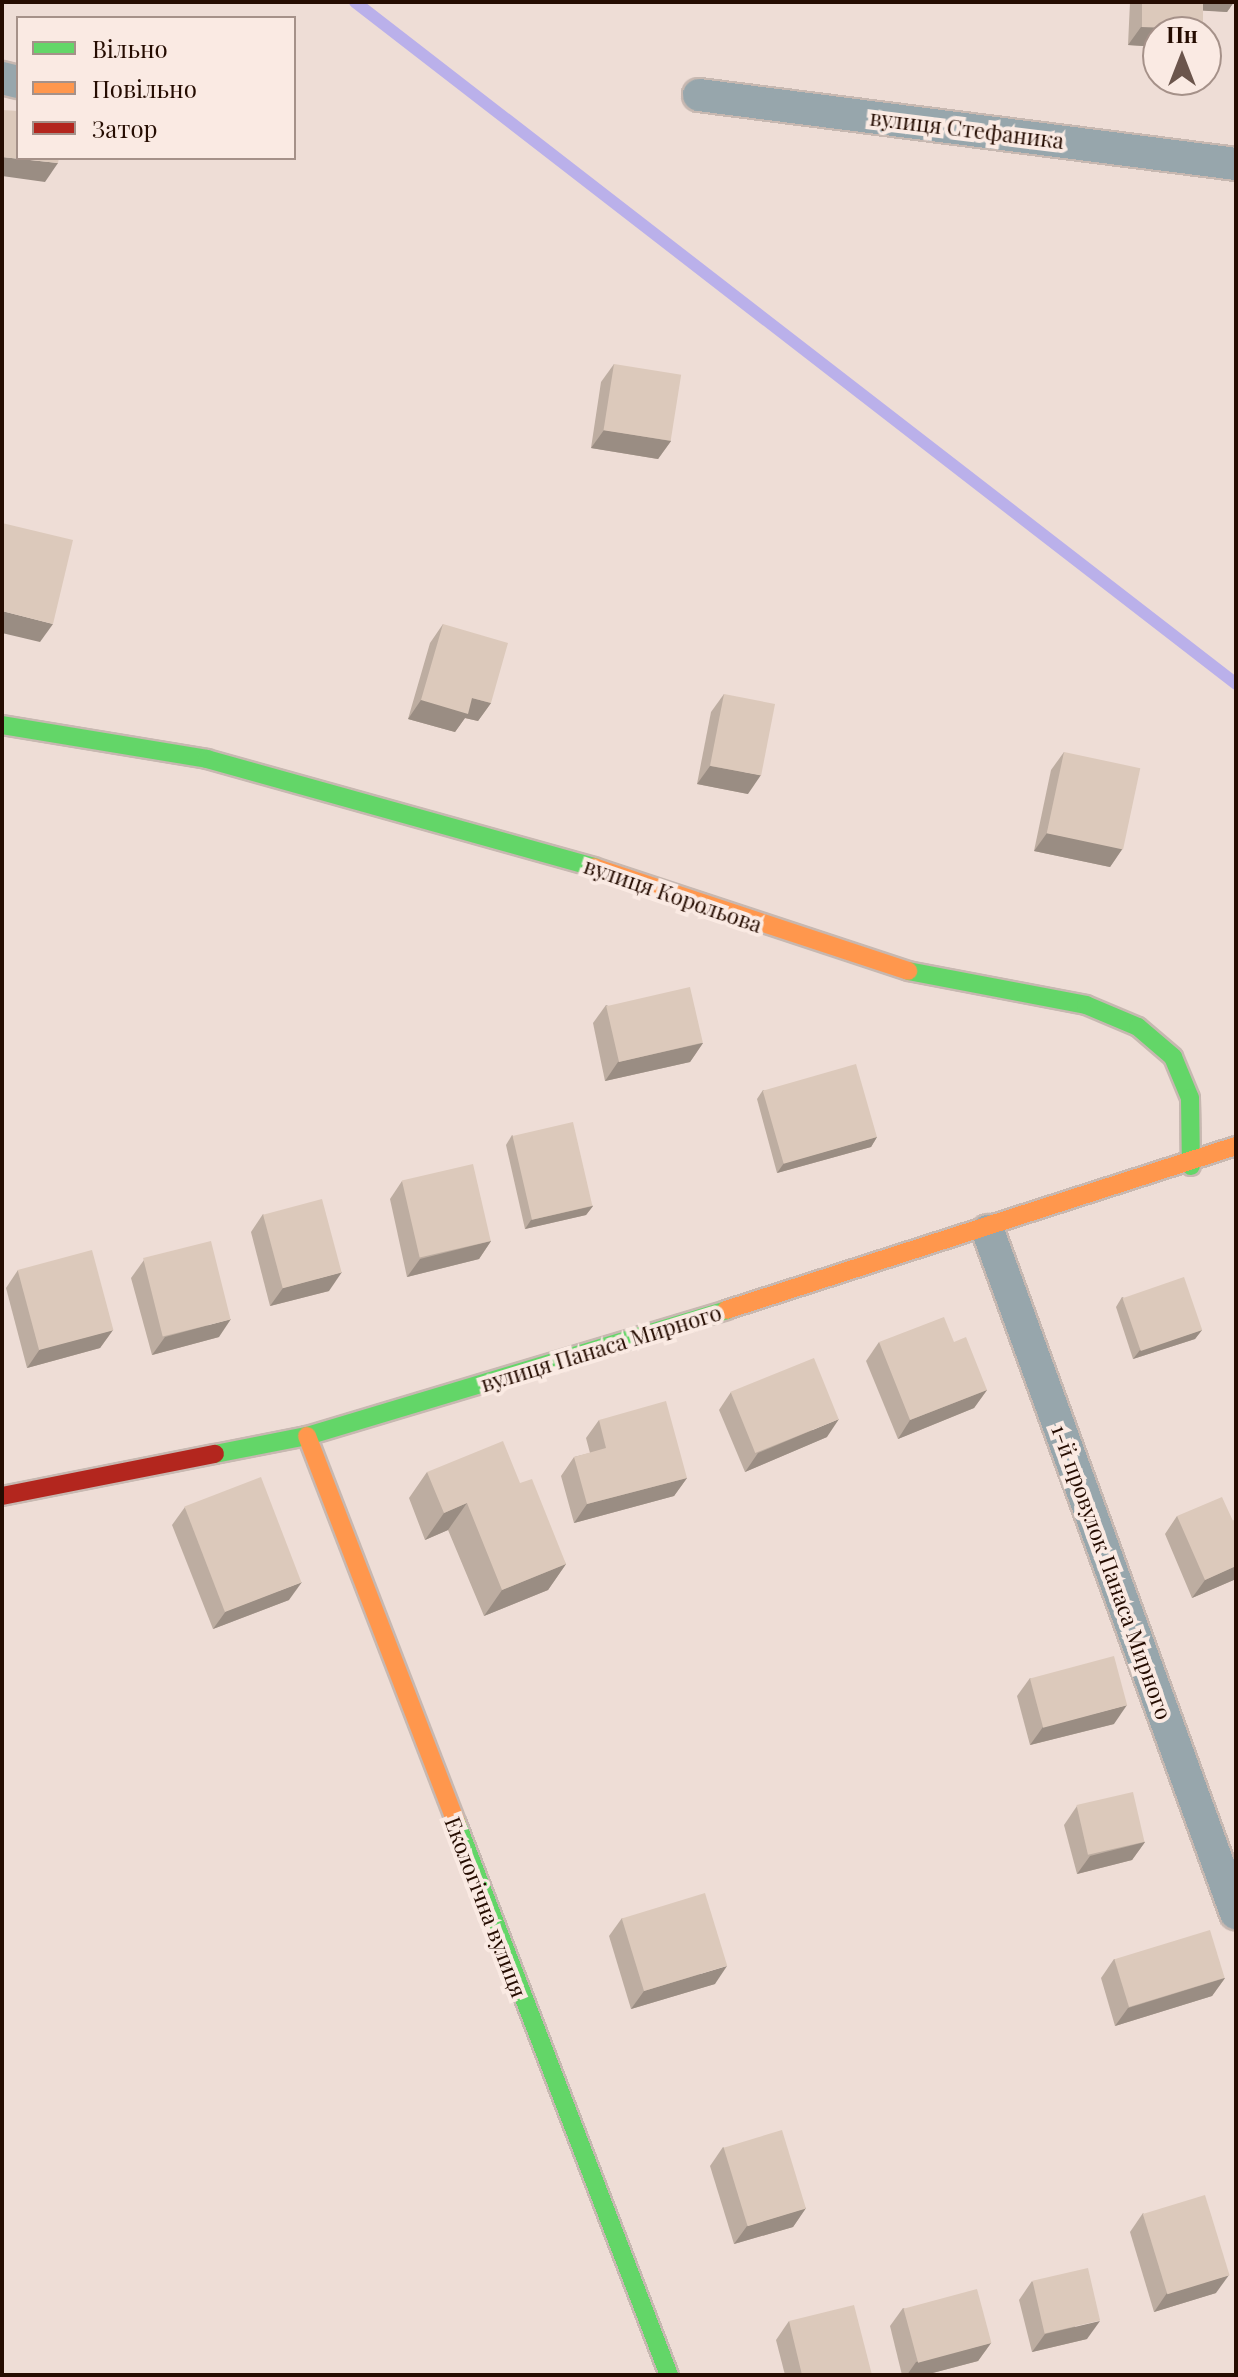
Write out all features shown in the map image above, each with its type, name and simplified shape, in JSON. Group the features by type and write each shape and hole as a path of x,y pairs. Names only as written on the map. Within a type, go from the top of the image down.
{"street":[{"name":"вулиця Стефаника","path":"699,95 1236,164"},
{"name":"вулиця Корольова","path":"2,725 207,759 580,862 867,963 1086,1005 1138,1027 1173,1057 1190,1098 1191,1166"},
{"path":"1191,1166 1236,1146"},
{"name":"вулиця Панаса Мирного","path":"2,1496 307,1436 988,1231 1191,1166"},
{"name":"1-й провулок Панаса Мирного","path":"988,1231 1236,1913"},
{"name":"Екологічна вулиця","path":"307,1436 669,2375"}],"building":[{"path":"1142,2 1203,2 1203,16 1142,16"},
{"path":"2,110 16,111 16,158 2,157"},
{"path":"30,160 59,160 58,163"},
{"path":"614,364 681,375 671,441 604,430"},
{"path":"2,523 73,540 53,624 2,611"},
{"path":"443,624 508,643 491,703 472,698 468,714 421,700"},
{"path":"724,694 775,704 761,776 710,766"},
{"path":"1064,752 1140,768 1123,849 1047,833"},
{"path":"690,987 703,1043 619,1062 606,1006"},
{"path":"856,1064 877,1137 784,1164 763,1091"},
{"path":"573,1122 592,1206 532,1220 513,1136"},
{"path":"473,1164 491,1241 420,1257 402,1180"},
{"path":"322,1199 342,1272 283,1288 263,1215"},
{"path":"211,1241 231,1320 163,1337 143,1258"},
{"path":"92,1250 113,1330 39,1350 18,1270"},
{"path":"1184,1277 1202,1330 1141,1351 1123,1298"},
{"path":"944,1317 954,1342 966,1337 987,1390 910,1420 879,1342"},
{"path":"814,1358 839,1419 755,1453 731,1392"},
{"path":"666,1401 687,1478 587,1504 574,1457 606,1448 599,1420"},
{"path":"503,1441 520,1483 532,1479 566,1564 502,1590 467,1503 444,1513 427,1472"},
{"path":"261,1477 301,1582 225,1612 184,1506"},
{"path":"1222,1497 1233,1521 1236,1519 1236,1566 1205,1580 1177,1516"},
{"path":"1114,1656 1127,1705 1043,1728 1030,1679"},
{"path":"1133,1792 1144,1842 1088,1855 1076,1805"},
{"path":"705,1893 727,1966 644,1991 622,1918"},
{"path":"1210,1930 1225,1978 1129,2007 1114,1959"},
{"path":"782,2130 806,2208 748,2226 724,2148"},
{"path":"1205,2195 1230,2275 1167,2294 1143,2214"},
{"path":"1088,2268 1100,2321 1045,2333 1032,2281"},
{"path":"977,2289 991,2343 918,2363 904,2309"},
{"path":"854,2305 872,2375 802,2375 789,2321"}],"waterway":[{"path":"355,2 1236,684"}],"traffic: fast":[{"path":"2,725 207,759 594,867"},
{"path":"908,971 1086,1005 1138,1027 1173,1057 1190,1098 1191,1166"},
{"path":"215,1454 307,1436 726,1310"},
{"path":"457,1824 669,2375"}],"traffic: slow":[{"path":"594,867 908,971"},
{"path":"726,1310 1236,1146"},
{"path":"307,1436 457,1824"}],"traffic: jam":[{"path":"2,1496 215,1454"}]}
